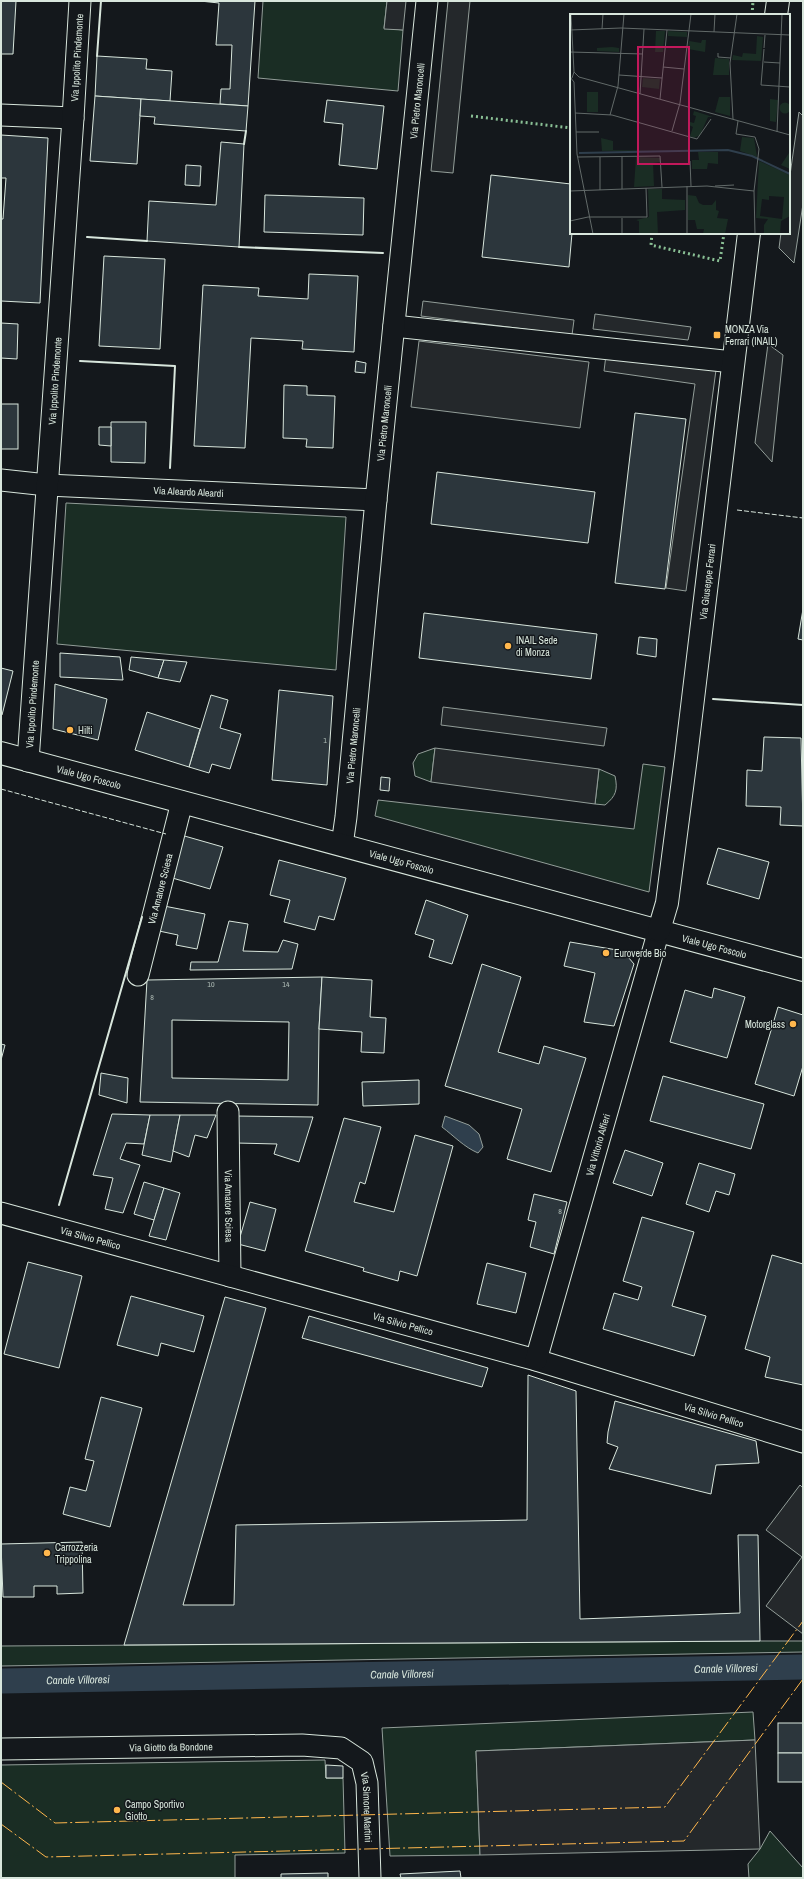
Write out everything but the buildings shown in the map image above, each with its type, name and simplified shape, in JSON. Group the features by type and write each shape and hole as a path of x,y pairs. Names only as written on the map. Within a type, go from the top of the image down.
{"street":[{"name":"Via Ippolito Pindemonte","path":"28,760 80,1"},
{"name":"Via Pietro Maroncelli","path":"342,845 427,1"},
{"path":"776,14 778,1"},
{"path":"1,115 73,118"},
{"name":"Via Giuseppe Ferrari","path":"659,930 667,903 679,811 749,234"},
{"path":"394,326 733,362"},
{"name":"Via Aleardo Aleardi","path":"1,480 47,484 376,500"},
{"name":"Viale Ugo Foscolo","path":"1,753 803,970"},
{"name":"Via Amatore Sciesa","path":"138,975 182,802"},
{"name":"Via Vittorio Alfieri","path":"536,1360 659,930"},
{"name":"Via Amatore Sciesa","path":"228,1112 230,1276"},
{"name":"Via Silvio Pellico","path":"1,1213 536,1360 803,1442"},
{"name":"Via Giotto da Bondone","path":"1,1749 302,1745 341,1748"},
{"name":"Via Simone Martini","path":"341,1748 362,1762 367,1782 370,1878"}],"green space":[{"path":"263,1 387,1 384,28 403,30 398,91 258,78"},
{"path":"66,503 346,517 336,670 57,644"},
{"path":"435,748 431,782 415,776 413,763 418,754"},
{"path":"643,764 665,767 649,892 375,816 378,800 634,829"},
{"path":"599,769 615,776 616,781 614,796 605,805 595,804"},
{"path":"803,1641 803,1652 1,1666 1,1646"},
{"path":"753,1712 755,1740 476,1751 480,1855 390,1856 382,1728"},
{"name":"Campo Sportivo Giotto","path":"325,1760 326,1778 343,1778 345,1853 235,1855 235,1878 1,1878 1,1765"},
{"path":"770,1831 803,1868 803,1878 749,1878 748,1864 760,1849"}],"shaded area":[{"path":"387,1 406,1 403,30 384,29"},
{"path":"448,1 470,1 453,173 431,171"},
{"path":"799,112 803,116 803,204 794,263 779,248 781,234 790,234 790,175"},
{"path":"423,301 574,320 572,335 421,316"},
{"path":"595,314 691,327 688,340 593,329"},
{"path":"419,341 589,362 580,428 411,407"},
{"path":"768,344 783,355 772,462 755,443"},
{"path":"606,355 716,370 686,591 666,588 695,384 604,371"},
{"path":"443,707 607,728 604,746 441,725"},
{"path":"435,748 599,769 595,804 431,782"},
{"path":"800,1485 803,1488 803,1634 766,1606 802,1557 766,1530"},
{"path":"755,1740 760,1849 480,1855 476,1751"}],"water":[{"path":"445,1116 469,1125 479,1134 483,1147 478,1153 464,1145 442,1127"}],"waterway":[{"name":"Canale Villoresi","path":"1,1681 803,1667"}],"hedge":[{"path":"752,14 753,1"},
{"path":"471,116 570,128"},
{"path":"652,234 651,245 720,261 724,234"}],"fence":[{"path":"737,510 803,518"},
{"path":"1,789 166,834"}],"wall":[{"path":"97,56 101,1"},
{"path":"244,144 246,131"},
{"path":"87,237 147,241"},
{"path":"239,247 383,253"},
{"path":"80,361 175,366 170,468"},
{"path":"713,699 803,705"},
{"path":"59,1205 142,917"}],"power":[{"path":"1,1782 55,1823 665,1807 803,1621"},
{"path":"1,1824 46,1857 684,1841 803,1679"}],"place":[{"name":"MONZA Via Ferrari (INAIL)","path":"717,335"},
{"name":"INAIL Sede di Monza","path":"508,646"},
{"name":"Hilti","path":"70,730"},
{"name":"Euroverde Bio","path":"606,953"},
{"name":"Motorglass","path":"793,1024"},
{"name":"Carrozzeria Trippolina","path":"47,1553"},
{"name":"Campo Sportivo Giotto","path":"117,1810"}]}
